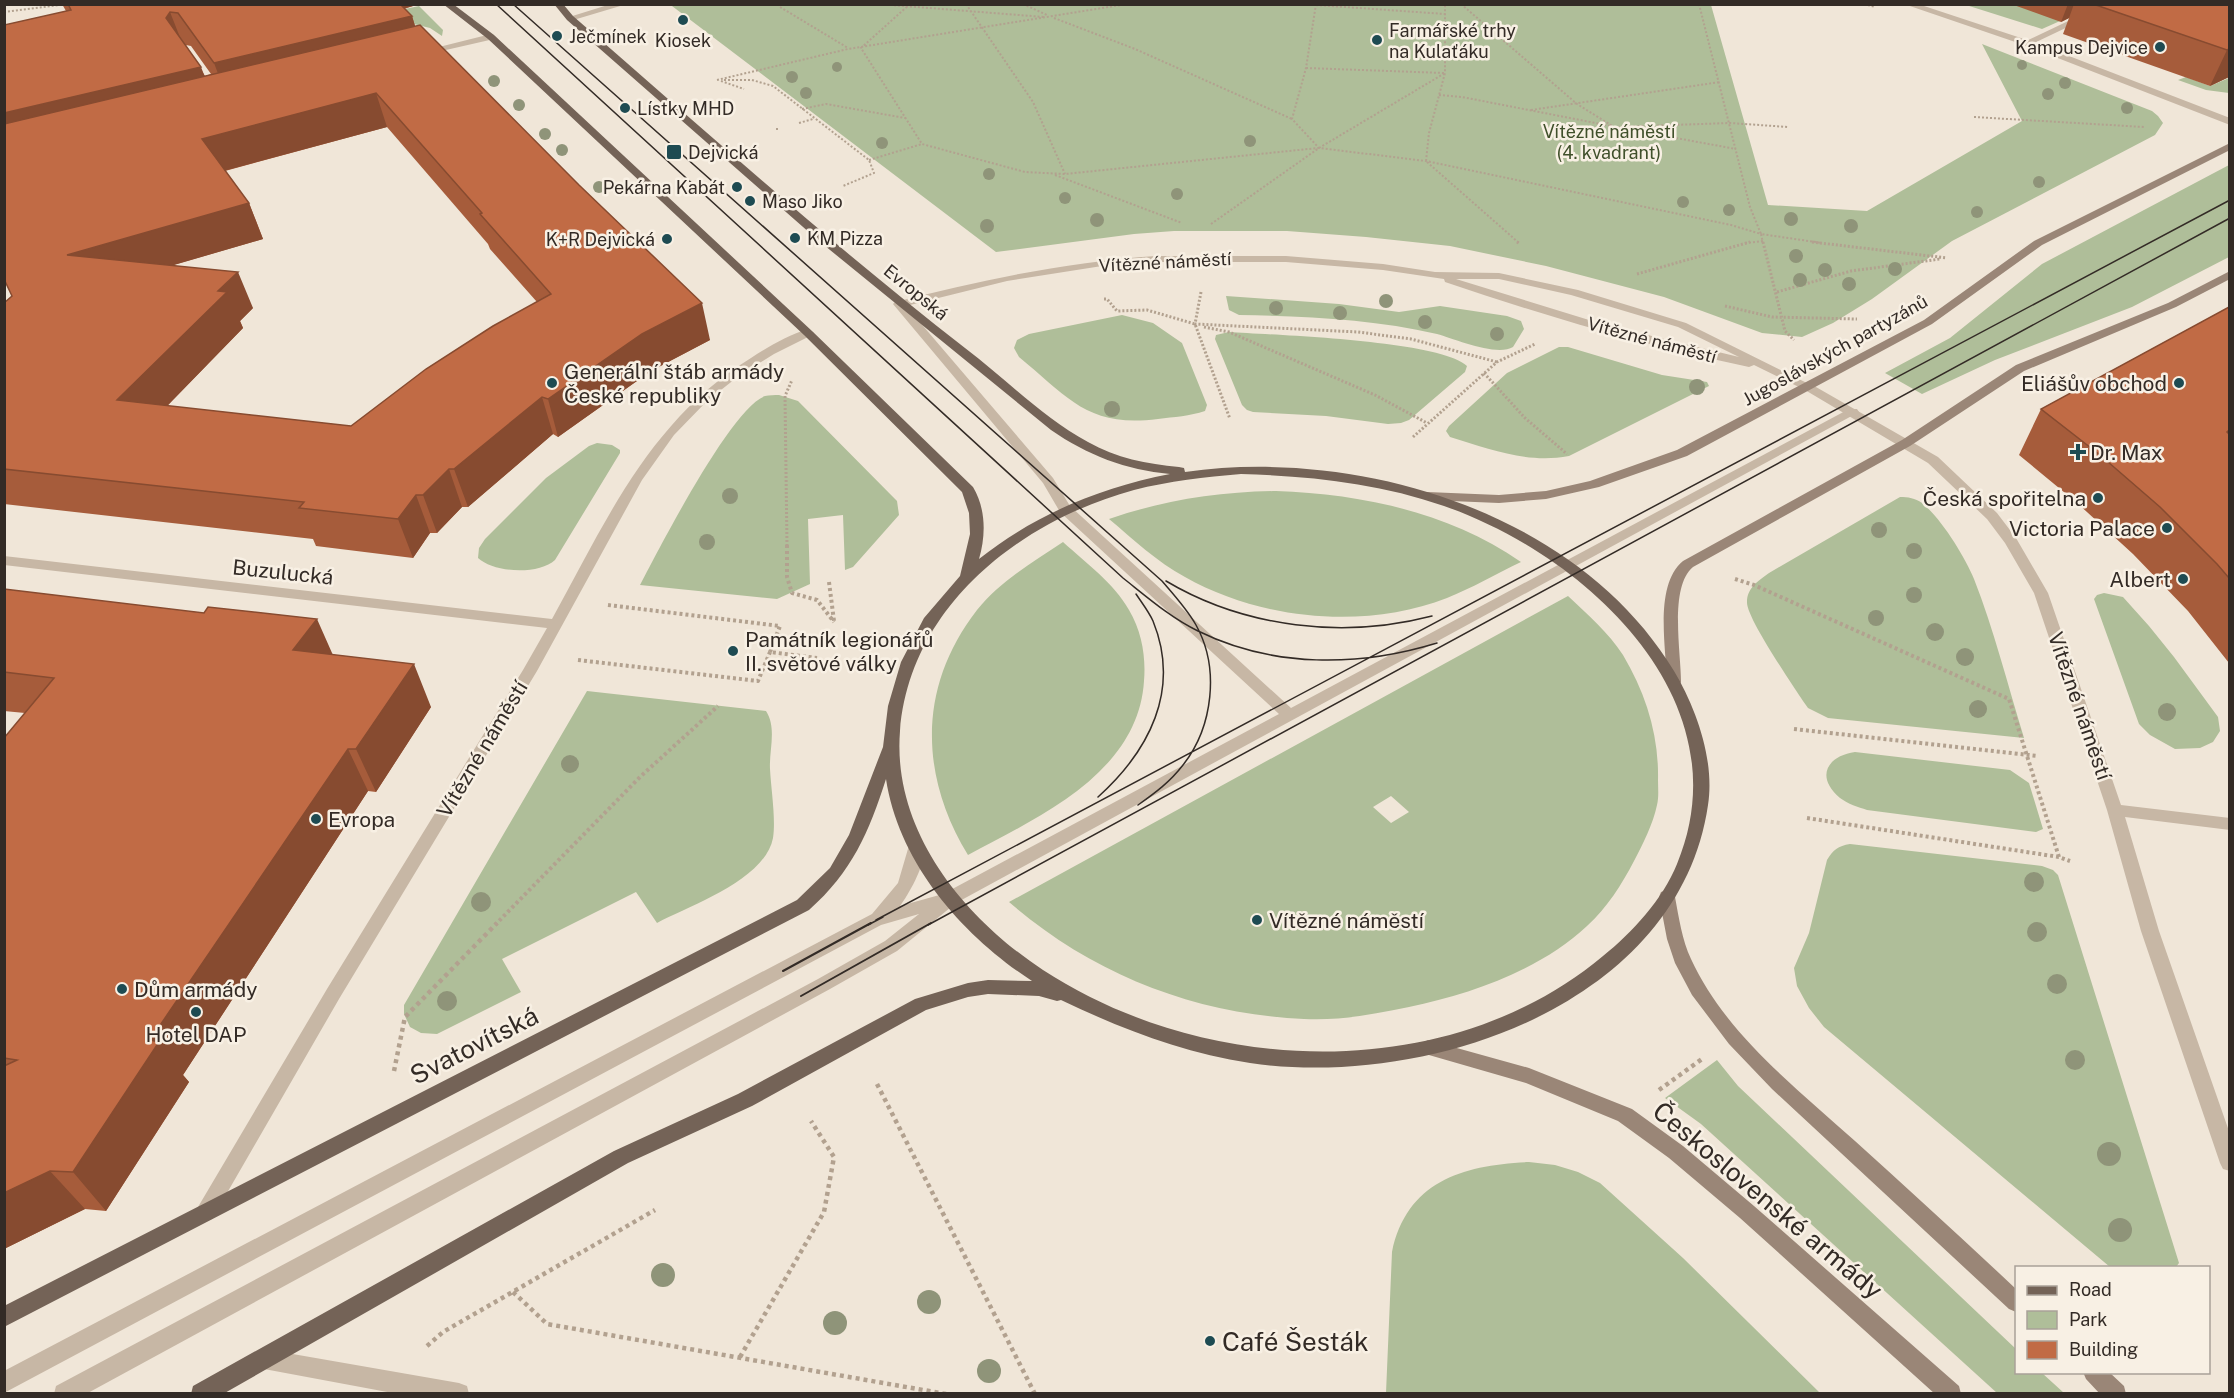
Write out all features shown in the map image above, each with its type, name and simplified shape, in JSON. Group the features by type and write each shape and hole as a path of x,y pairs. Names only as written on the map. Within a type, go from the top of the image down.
{"main road":[{"path":"447,4 491,37 808,333 968,490 975,506 979,526 977,545 967,577"},
{"name":"Evropská","path":"558,4 570,18 899,304 998,378 1061,433 1085,447 1140,465 1203,473"},
{"name":"Jugoslávských partyzánů","path":"1427,496 1499,499 1546,495 1594,484 1682,453 1928,322 2038,243 2229,146"},
{"path":"1674,682 1673,598 1676,580 1682,568 1698,556 1906,442 2020,368 2162,310 2229,274"},
{"path":"201,1394 621,1157 745,1100 921,1004 943,996 988,987 1039,989 1069,997 1132,1025 1181,1041 1241,1054 1304,1059 1368,1058 1428,1048 1506,1024 1574,989 1628,946 1667,897 1687,862 1698,826 1702,789 1699,752 1692,725 1674,682 1653,648 1619,608 1568,565 1519,535 1478,515 1427,496 1391,486 1316,473 1269,470 1203,473 1151,481 1065,509 1007,542 967,577 940,605 919,637 902,671 894,707 890,745 893,776 899,802 916,846 935,879 984,936 1069,997"},
{"name":"Svatovítská","path":"4,1317 803,905 831,881 852,848 890,745"},
{"path":"1667,897 1673,934 1684,963 1708,1004 1733,1036 1807,1110 2015,1301"},
{"name":"Československé armády","path":"1428,1048 1529,1076 1625,1115 1676,1152 1748,1212 1951,1394"},
{"path":"2096,1374 2116,1394"}],"street":[{"path":"570,18 623,4"},
{"path":"1908,4 2026,43 2229,122"},
{"path":"2026,43 2112,4"},
{"path":"408,56 491,37"},
{"name":"Vítězné náměstí","path":"899,304 1007,278 1102,263 1156,259 1309,260 1435,275 1499,276 1574,292 1682,325 1809,387 1906,442 1942,468 1992,516 2012,541 2041,593 2115,810 2150,931 2229,1163"},
{"name":"Vítězné náměstí","path":"1435,275 1511,301 1678,350 1769,367"},
{"path":"899,304 1048,481 1065,509 1290,715"},
{"name":"Vítězné náměstí","path":"205,1213 333,994 530,671 636,479 670,432 703,398 736,372 770,351 808,333"},
{"path":"64,1394 824,984 891,946 950,898 1853,412"},
{"name":"Buzulucká","path":"4,560 556,624"},
{"path":"2115,810 2229,824"},
{"path":"876,920 906,887 914,867 916,846"},
{"path":"4,1383 876,920 950,898"},
{"path":"264,1359 459,1394"}],"path":[{"path":"4,12 67,4"},
{"path":"754,4 909,5 1052,17"},
{"path":"966,4 1033,102 1065,174"},
{"path":"1023,4 1195,74 1292,119 1319,148"},
{"path":"717,80 848,49 1127,4"},
{"path":"1426,161 1430,133 1445,73 1445,4"},
{"path":"1461,4 1577,104 1614,127 1730,123 1788,127"},
{"path":"1700,4 1750,207 1764,241 1785,332 1796,342"},
{"path":"778,5 848,49"},
{"path":"861,48 909,5"},
{"path":"1292,119 1306,68 1316,5 1445,14"},
{"path":"861,48 922,144"},
{"path":"1306,68 1445,73"},
{"path":"1211,224 1319,148 1445,73"},
{"path":"717,80 744,89"},
{"path":"717,80 752,80 773,86 801,110 869,160 874,173 843,186"},
{"path":"1527,110 1720,82"},
{"path":"1439,95 1736,149"},
{"path":"801,110 826,104 905,118"},
{"path":"1974,117 2021,118 2151,128"},
{"path":"799,123 814,118"},
{"path":"869,160 922,144 1025,172 1065,174 1319,148 1426,161 1731,225 1761,234 1849,248 1947,258 1851,272 1777,292"},
{"path":"1426,161 1524,248"},
{"path":"1051,174 1191,226"},
{"path":"1631,276 1752,241 1764,241"},
{"path":"1202,285 1195,324 1230,419"},
{"path":"1101,300 1107,299 1117,311 1147,310 1229,332 1375,395 1427,423"},
{"path":"1714,304 1783,318 1866,319"},
{"path":"1195,324 1358,332 1411,339 1497,362"},
{"path":"1413,437 1497,362 1541,341"},
{"path":"1484,373 1525,418 1569,456"},
{"path":"795,375 785,396 787,578 792,593 817,600 834,622 829,582"},
{"path":"1734,579 1754,585 2009,699 2059,856"},
{"path":"574,660 758,681 780,626 607,605"},
{"path":"770,652 817,658"},
{"path":"392,1080 405,1017 640,777 718,706"},
{"path":"1794,729 2038,756"},
{"path":"1807,818 2059,856 2070,861"},
{"path":"1658,1091 1709,1053"},
{"path":"878,1084 1035,1394"},
{"path":"740,1358 824,1212 834,1157 811,1121"},
{"path":"426,1347 443,1332 655,1210"},
{"path":"513,1292 547,1324 946,1394"}],"green space":[{"name":"Vítězné náměstí (4. kvadrant)","path":"1711,5 1768,205 1867,211 2022,121 1982,44 2152,111 2163,123 2155,135 1952,241 1872,299 1833,323 1802,337 1762,333 1664,297 1546,266 1450,246 1366,237 1287,231 1174,231 996,252 672,6"},
{"path":"1966,5 2096,5 2042,29"},
{"path":"419,6 443,30 442,36 430,28 377,15"},
{"path":"2186,77 2210,86 2229,78 2229,93 2206,90 2178,80"},
{"path":"2229,165 2229,257 2132,307 1995,360 1922,394 1885,373 1950,338 2042,264"},
{"path":"1226,296 1339,304 1399,312 1440,306 1507,316 1521,321 1524,329 1513,347 1506,350 1487,349 1437,334 1388,325 1314,317 1239,315 1229,310"},
{"path":"1122,315 1153,323 1182,343 1207,405 1205,411 1134,421 1096,414 1066,397 1019,357 1014,348 1017,340 1029,334"},
{"path":"1229,332 1354,340 1391,345 1450,357 1467,366 1465,372 1409,420 1401,423 1388,424 1326,416 1253,412 1242,405 1215,339 1216,335"},
{"path":"1559,347 1568,347 1662,375 1707,382 1709,386 1569,456 1523,457 1450,437 1446,431 1449,426 1507,373"},
{"path":"779,395 798,401 897,501 899,515 853,567 845,570 843,515 808,519 810,584 777,599 640,585 697,482 734,426 751,406 765,396"},
{"path":"597,443 612,445 620,450 620,453 555,560 538,568 516,570 495,567 478,558 479,548 485,539 546,478 589,446"},
{"path":"1276,491 1340,496 1403,509 1464,530 1521,562 1447,598 1415,608 1348,617 1314,616 1246,603 1215,592 1165,564 1109,519 1191,498"},
{"path":"1900,497 1917,500 1937,518 1959,549 1970,570 1988,618 2024,738 1828,718 1808,708 1770,651 1754,621 1747,597 1757,582"},
{"path":"1063,542 1108,582 1123,600 1133,618 1140,636 1144,663 1144,681 1138,714 1124,742 1104,767 1080,789 1053,808 968,855 952,825 940,794 934,762 932,731 935,700 944,669 958,639 986,600 1017,573"},
{"path":"2104,593 2123,597 2174,657 2218,717 2220,731 2213,742 2200,748 2175,749 2150,735 2139,724 2094,599 2097,595"},
{"path":"1568,596 1604,631 1623,655 1650,715 1658,763 1658,802 1644,841 1629,870 1601,911 1568,942 1526,968 1480,987 1433,1002 1330,1019 1304,1019 1223,1009 1146,986 1110,969 1075,950 1009,902","holes":["1391,796 1409,812 1391,823 1373,807"]},
{"path":"587,691 766,711 772,732 770,769 774,822 773,838 767,853 742,879 657,923 636,892 502,959 521,992 437,1034 421,1033 410,1027 404,1014 404,1005"},
{"path":"1855,752 2010,770 2029,783 2043,829 2036,832 1867,810 1853,805 1840,798 1832,790 1826,775 1831,763 1837,758"},
{"path":"1850,844 2042,866 2053,870 2058,875 2179,1263 2177,1266 2109,1266 1824,1027 1809,1008 1797,986 1794,968 1809,933 1827,860 1836,849"},
{"path":"1717,1060 1738,1086 2015,1348 2015,1374 2043,1374 2064,1393 1997,1393 1701,1124 1665,1098"},
{"path":"1529,1162 1555,1165 1578,1172 1600,1183 1683,1258 1820,1393 1386,1393 1392,1252 1399,1228 1410,1208 1425,1193 1441,1182 1461,1173 1482,1167"}],"building":[{"path":"68,4 400,4 412,16 214,63 178,13 170,12 166,18 201,67 4,113 4,25 71,10"},
{"path":"2093,4 2229,4 2229,49 2227,50"},
{"path":"420,25 579,185 702,303 642,334 548,399 542,397 454,469 449,469 423,495 416,495 398,519 299,508 304,502 4,469 4,303 12,296 4,279 4,124","holes":["376,93 482,213 480,214 551,294 493,326 426,369 351,426 117,400 227,292 218,291 238,272 67,255 249,203 202,139"]},
{"path":"2229,307 2229,430 2227,432 2229,434 2229,578 2160,507 2100,455 2041,409"},
{"name":"Dům armády","path":"4,589 204,613 208,607 317,619 293,650 414,664 356,749 348,749 150,1040 159,1042 73,1172 50,1171 4,1193 4,1066 17,1060 4,1058 4,738 54,678 4,672"}],"tram line":[{"path":"496,4 1123,578 1169,614 1199,631"},
{"path":"513,4 1162,581 1199,631"},
{"path":"1371,657 2230,200"},
{"path":"928,925 2230,218"},
{"path":"1166,581 1229,610 1296,625 1364,627 1432,616"},
{"path":"1098,797 1132,760 1145,739 1155,718 1161,695 1163,671 1161,646 1153,621 1136,594"},
{"path":"1192,752 1201,733 1210,697 1208,660 1199,631"},
{"path":"1199,631 1256,652 1286,657 1347,660 1371,657"},
{"path":"1371,657 1437,643"},
{"path":"1192,752 1371,657"},
{"path":"876,920 1192,752"},
{"path":"1138,805 1168,782 1192,752"},
{"path":"868,925 883,917"},
{"path":"783,971 871,923"},
{"path":"801,996 931,923"}],"place":[{"name":"Kiosek","path":"683,20"},
{"name":"Ječmínek","path":"557,36"},
{"name":"Farmářské trhy na Kulaťáku","path":"1377,40"},
{"name":"Kampus Dejvice","path":"2160,47"},
{"name":"Lístky MHD","path":"625,108"},
{"name":"Dejvická","path":"674,152"},
{"name":"Pekárna Kabát","path":"737,187"},
{"name":"Maso Jiko","path":"750,201"},
{"name":"KM Pizza","path":"795,238"},
{"name":"K+R Dejvická","path":"667,239"},
{"name":"Generální štáb armády České republiky","path":"552,383"},
{"name":"Eliášův obchod","path":"2179,383"},
{"name":"Dr. Max","path":"2078,452"},
{"name":"Česká spořitelna","path":"2098,498"},
{"name":"Victoria Palace","path":"2167,528"},
{"name":"Albert","path":"2183,579"},
{"name":"Památník legionářů II. světové války","path":"733,651"},
{"name":"Evropa","path":"316,819"},
{"name":"Vítězné náměstí","path":"1257,920"},
{"name":"Dům armády","path":"122,989"},
{"name":"Hotel DAP","path":"196,1012"},
{"name":"Café Šesták","path":"1210,1341"}]}
